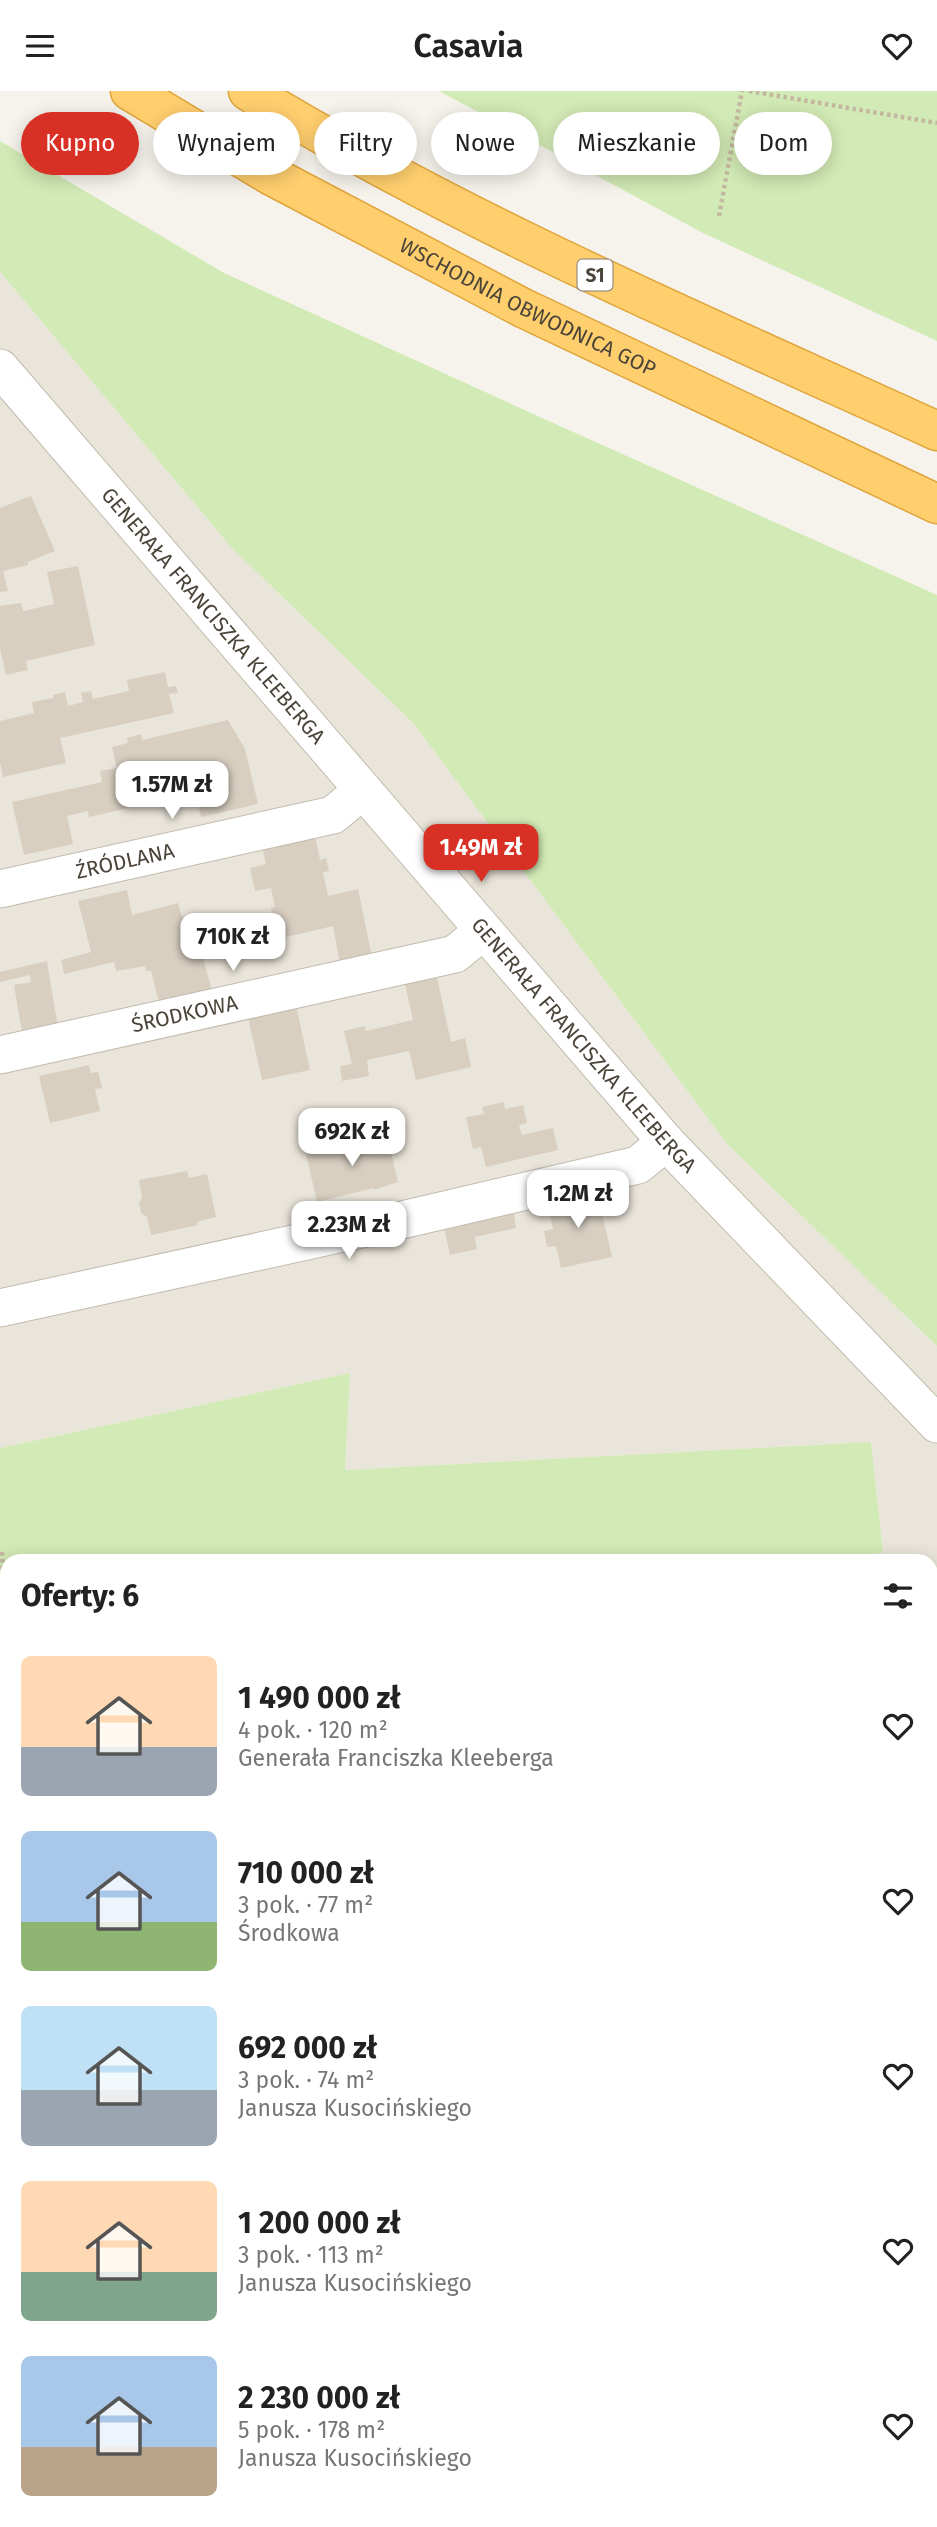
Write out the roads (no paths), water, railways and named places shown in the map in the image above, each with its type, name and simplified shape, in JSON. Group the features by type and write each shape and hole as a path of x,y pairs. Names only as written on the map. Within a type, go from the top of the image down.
{"highway":[{"name":"WSCHODNIA OBWODNICA GOP","path":"130,91 270,175 523,308 937,504"},
{"name":"S1","path":"248,91 391,172 553,256 937,431"}],"street":[{"name":"GENERAŁA FRANCISZKA KLEEBERGA","path":"0,368 666,1142 937,1424"},
{"name":"ŹRÓDLANA","path":"0,889 333,815 363,790"},
{"name":"ŚRODKOWA","path":"0,1055 455,954 484,931"},
{"path":"0,1308 389,1223 638,1165 666,1142"}]}
